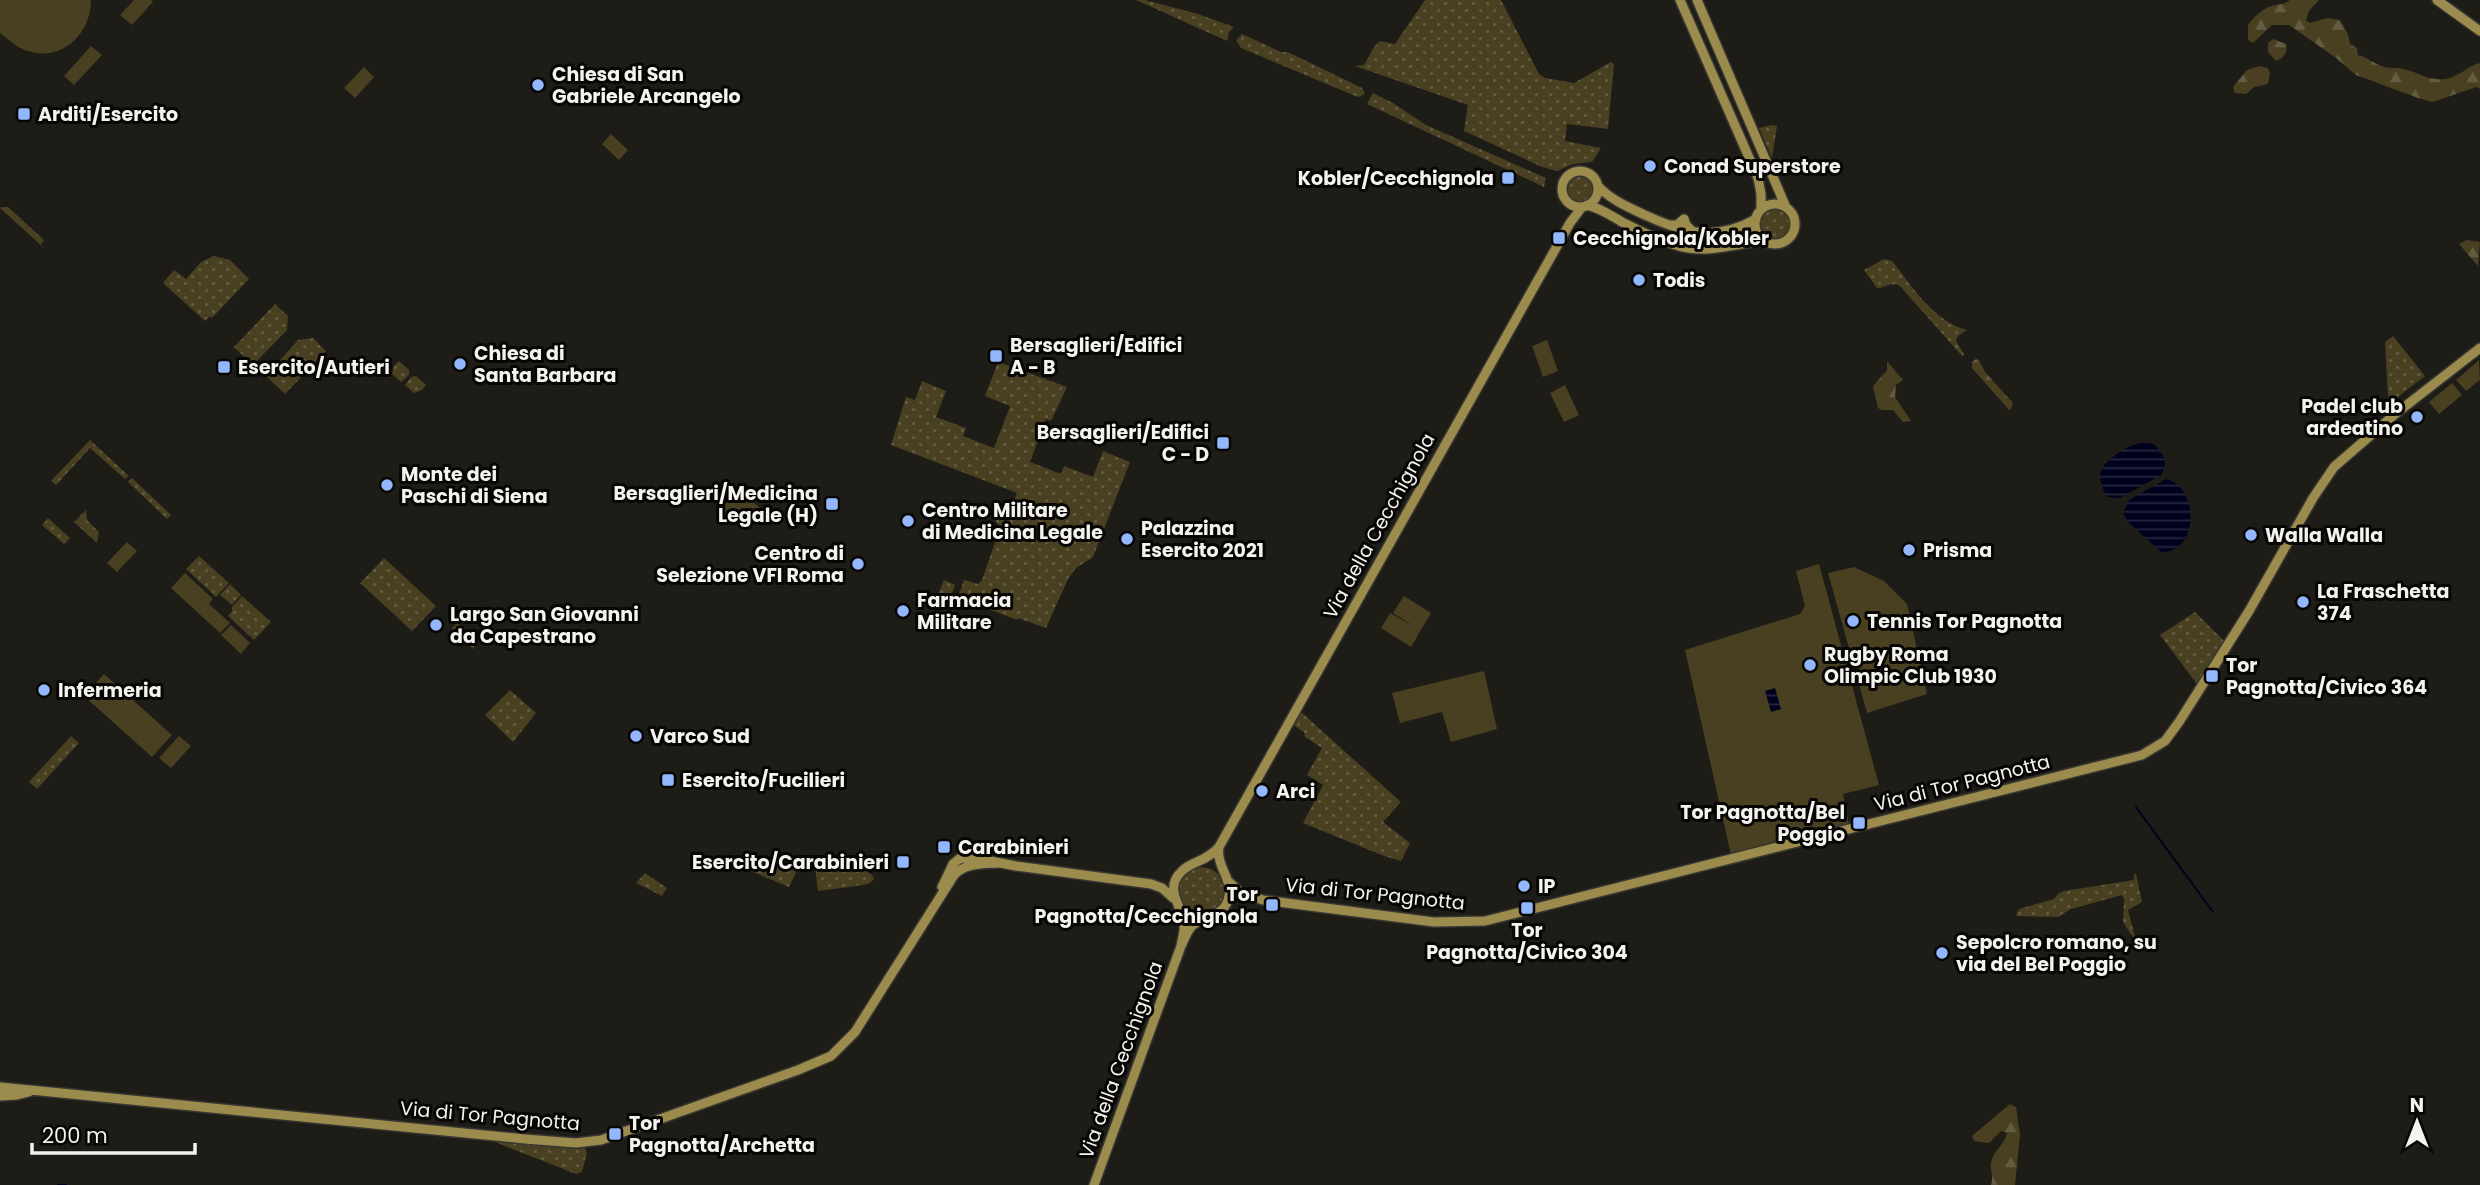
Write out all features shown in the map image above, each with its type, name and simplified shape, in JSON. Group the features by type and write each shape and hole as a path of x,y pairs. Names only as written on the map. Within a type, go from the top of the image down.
{"street":[{"path":"1680,0 1758,178 1761,209 1756,219 1757,234 1764,241"},
{"path":"1568,204 1585,206 1674,244 1695,249 1764,241 1779,243 1792,234 1794,219 1785,205 1697,0"},
{"path":"2437,0 2480,31"},
{"path":"1570,223 1568,204 1561,189 1570,174 1590,172 1596,178 1596,197 1585,206"},
{"path":"1598,186 1616,201 1633,210 1644,208 1651,218 1699,233 1741,227 1756,219"},
{"path":"1761,209 1769,204 1785,205"},
{"name":"Via della Cecchignola","path":"1177,876 1219,847 1570,223 1585,206"},
{"name":"Via di Tor Pagnotta","path":"1224,908 1240,900 1263,900 1434,922 1485,921 2142,755 2165,741 2179,722 2249,611 2319,488 2334,467 2394,415 2480,348"},
{"path":"1219,847 1218,857 1229,897 1224,908"},
{"name":"Via di Tor Pagnotta","path":"0,1087 562,1142 601,1140 831,1056 855,1032 935,903 949,869 956,860 970,857 1151,884 1162,888 1175,900"},
{"path":"1198,863 1211,865 1225,876"},
{"path":"1175,900 1174,886 1177,876"},
{"name":"Via di Tor Pagnotta","path":"1151,884 1177,876"},
{"name":"Via di Tor Pagnotta","path":"1225,876 1241,893 1263,900"},
{"name":"Via della Cecchignola","path":"1175,900 1184,926 1181,946"},
{"name":"Via della Cecchignola","path":"1094,1185 1181,946 1192,926 1214,917 1224,908"},
{"path":"1180,909 1191,917 1205,919"},
{"name":"Via di Tor Pagnotta","path":"0,1096 31,1091"}],"green space":[{"path":"0,0 91,0 90,12 80,34 63,49 40,53 20,48 0,33"},
{"path":"134,0 153,2 132,25 120,15"},
{"path":"1136,0 1198,14 1234,27 1229,32 1227,41"},
{"path":"1425,0 1501,0 1539,74 1545,78 1574,83 1611,62 1614,64 1608,129 1567,124 1565,141 1601,148 1592,162 1573,164 1557,171 1542,167 1464,131 1468,105 1355,66 1364,65 1380,41 1395,44"},
{"path":"2290,0 2319,0 2309,11 2306,20 2310,23 2327,18 2340,20 2350,44 2357,48 2358,55 2385,67 2440,79 2451,78 2480,63 2480,89 2476,87 2433,102 2418,98 2356,75 2289,25 2272,25 2253,43 2248,40 2248,25 2256,16 2269,7"},
{"path":"1242,34 1281,52 1288,52 1362,88 1365,94 1358,97 1241,48 1236,40"},
{"path":"2273,39 2286,44 2285,54 2276,61 2268,52 2268,43"},
{"path":"91,46 102,55 74,85 64,76"},
{"path":"2259,66 2268,68 2268,84 2254,87 2246,94 2235,93 2233,87 2247,70"},
{"path":"364,67 374,77 355,98 344,88"},
{"path":"1373,93 1426,125 1546,178 1544,187 1367,104"},
{"path":"1777,126 1772,158 1759,128"},
{"path":"611,134 628,150 619,160 602,144"},
{"path":"1580,174 1586,175 1594,183 1594,195 1586,203 1580,204 1574,203 1566,195 1565,189 1566,183 1574,175"},
{"path":"8,207 44,240 41,244 44,248 0,208"},
{"path":"1775,208 1786,213 1791,224 1786,235 1775,240 1764,235 1759,224 1764,213"},
{"path":"2467,240 2480,242 2478,266 2459,244"},
{"path":"214,256 230,260 249,279 212,318 210,316 205,321 163,283 174,270 186,279 201,262"},
{"path":"1884,259 1892,261 1934,311 1955,326 1967,330 1958,336 1956,341 1964,354 1963,357 1899,285 1877,288 1864,270"},
{"path":"275,304 288,316 287,330 253,365 234,347"},
{"path":"2393,336 2425,376 2390,403 2385,342"},
{"path":"313,338 326,351 285,394 266,376 298,340"},
{"path":"1547,340 1558,371 1543,377 1532,346"},
{"path":"1976,359 2013,403 2010,411 1972,368 1972,362"},
{"path":"2479,360 2480,380 2466,391 2456,380"},
{"path":"399,361 409,370 409,375 401,382 392,374"},
{"path":"1887,361 1903,380 1896,385 1895,397 1911,421 1903,422 1893,410 1878,408 1873,386 1887,370"},
{"path":"998,362 1067,387 1051,421 1046,419 1030,462 1061,474 1064,466 1093,477 1103,451 1130,462 1093,557 1076,568 1068,579 1046,628 958,597 964,580 978,584 982,580 1000,528 993,516 1006,521 1017,493 891,445 906,397 915,400 922,381 946,391 936,417 966,428 963,436 994,448 1010,406 985,396"},
{"path":"416,376 426,385 414,393 405,385 411,377"},
{"path":"2452,383 2462,395 2439,414 2429,402"},
{"path":"1565,385 1579,415 1564,422 1550,393"},
{"path":"90,440 129,476 125,479 90,448 56,485 51,481"},
{"path":"132,478 171,515 167,519 128,482"},
{"path":"739,489 761,509 742,530 720,510"},
{"path":"86,510 87,520 99,532 97,543 74,522"},
{"path":"48,518 70,538 64,544 42,525"},
{"path":"127,542 137,551 117,572 107,563"},
{"path":"199,556 229,583 216,597 186,569"},
{"path":"384,558 436,606 412,631 360,583"},
{"path":"1819,564 1879,785 1843,794 1849,825 1731,855 1685,650 1800,614 1805,606 1796,571"},
{"path":"1854,567 1884,581 1907,604 1927,694 1867,713 1828,573"},
{"path":"185,573 213,599 209,604 230,623 220,633 171,588"},
{"path":"944,580 955,585 945,611 934,605"},
{"path":"230,584 241,595 232,605 220,595"},
{"path":"242,596 271,622 254,640 228,616"},
{"path":"1404,596 1431,613 1411,647 1381,628 1390,613 1415,627 1393,613"},
{"path":"2195,612 2224,641 2197,684 2160,635"},
{"path":"457,623 478,643 473,649 451,629"},
{"path":"231,625 250,643 241,654 221,635"},
{"path":"1484,671 1497,729 1451,742 1442,712 1400,723 1392,693"},
{"path":"104,674 172,735 152,757 84,696"},
{"path":"510,690 536,713 513,742 485,715"},
{"path":"1300,711 1401,802 1383,822 1410,843 1401,861 1303,823 1323,785 1307,775 1322,748 1293,725"},
{"path":"71,736 79,743 37,789 29,782"},
{"path":"179,736 191,746 171,768 159,758"},
{"path":"726,856 799,866 789,887 727,861"},
{"path":"815,867 866,871 874,879 863,885 818,891"},
{"path":"1201,867 1218,874 1225,891 1218,908 1201,915 1184,908 1177,891 1184,874"},
{"path":"645,873 667,888 662,896 636,883"},
{"path":"2134,874 2142,902 2128,910 2134,939 2123,922 2122,895 2071,909 2058,917 2016,916 2019,909 2054,899 2064,891 2134,880"},
{"path":"2010,1104 2016,1107 2020,1135 2015,1185 1991,1185 1992,1158 2007,1133 2001,1131 1989,1143 1974,1141 1972,1136"},
{"path":"493,1141 579,1146 585,1148 587,1153 582,1172 576,1174"}],"water":[{"path":"2143,442 2154,444 2163,455 2165,466 2161,475 2120,498 2107,497 2100,476 2105,464 2124,450"},
{"path":"2166,479 2177,485 2185,494 2190,519 2183,543 2174,550 2161,552 2129,523 2123,513 2129,500"},
{"path":"1775,688 1781,709 1771,712 1765,691"}],"waterway":[{"path":"2136,807 2213,912"},
{"path":"58,1185 66,1185"}],"place":[{"name":"Chiesa di San Gabriele Arcangelo","path":"538,85"},
{"name":"Arditi/Esercito","path":"24,114"},
{"name":"Conad Superstore","path":"1650,166"},
{"name":"Kobler/Cecchignola","path":"1508,178"},
{"name":"Cecchignola/Kobler","path":"1559,238"},
{"name":"Todis","path":"1639,280"},
{"name":"Bersaglieri/Edifici A - B","path":"996,356"},
{"name":"Chiesa di Santa Barbara","path":"460,364"},
{"name":"Esercito/Autieri","path":"224,367"},
{"name":"Padel club ardeatino","path":"2417,417"},
{"name":"Bersaglieri/Edifici C - D","path":"1223,443"},
{"name":"Monte dei Paschi di Siena","path":"387,485"},
{"name":"Bersaglieri/Medicina Legale (H)","path":"832,504"},
{"name":"Centro Militare di Medicina Legale","path":"908,521"},
{"name":"Walla Walla","path":"2251,535"},
{"name":"Palazzina Esercito 2021","path":"1127,539"},
{"name":"Prisma","path":"1909,550"},
{"name":"Centro di Selezione VFI Roma","path":"858,564"},
{"name":"La Fraschetta 374","path":"2303,602"},
{"name":"Farmacia Militare","path":"903,611"},
{"name":"Tennis Tor Pagnotta","path":"1853,621"},
{"name":"Largo San Giovanni da Capestrano","path":"436,625"},
{"name":"Rugby Roma Olimpic Club 1930","path":"1810,665"},
{"name":"Tor Pagnotta/Civico 364","path":"2212,676"},
{"name":"Infermeria","path":"44,690"},
{"name":"Varco Sud","path":"636,736"},
{"name":"Esercito/Fucilieri","path":"668,780"},
{"name":"Arci","path":"1262,791"},
{"name":"Tor Pagnotta/Bel Poggio","path":"1859,823"},
{"name":"Carabinieri","path":"944,847"},
{"name":"Esercito/Carabinieri","path":"903,862"},
{"name":"IP","path":"1524,886"},
{"name":"Tor Pagnotta/Cecchignola","path":"1272,905"},
{"name":"Tor Pagnotta/Civico 304","path":"1527,908"},
{"name":"Sepolcro romano, su via del Bel Poggio","path":"1942,953"},
{"name":"Tor Pagnotta/Archetta","path":"615,1134"}]}
